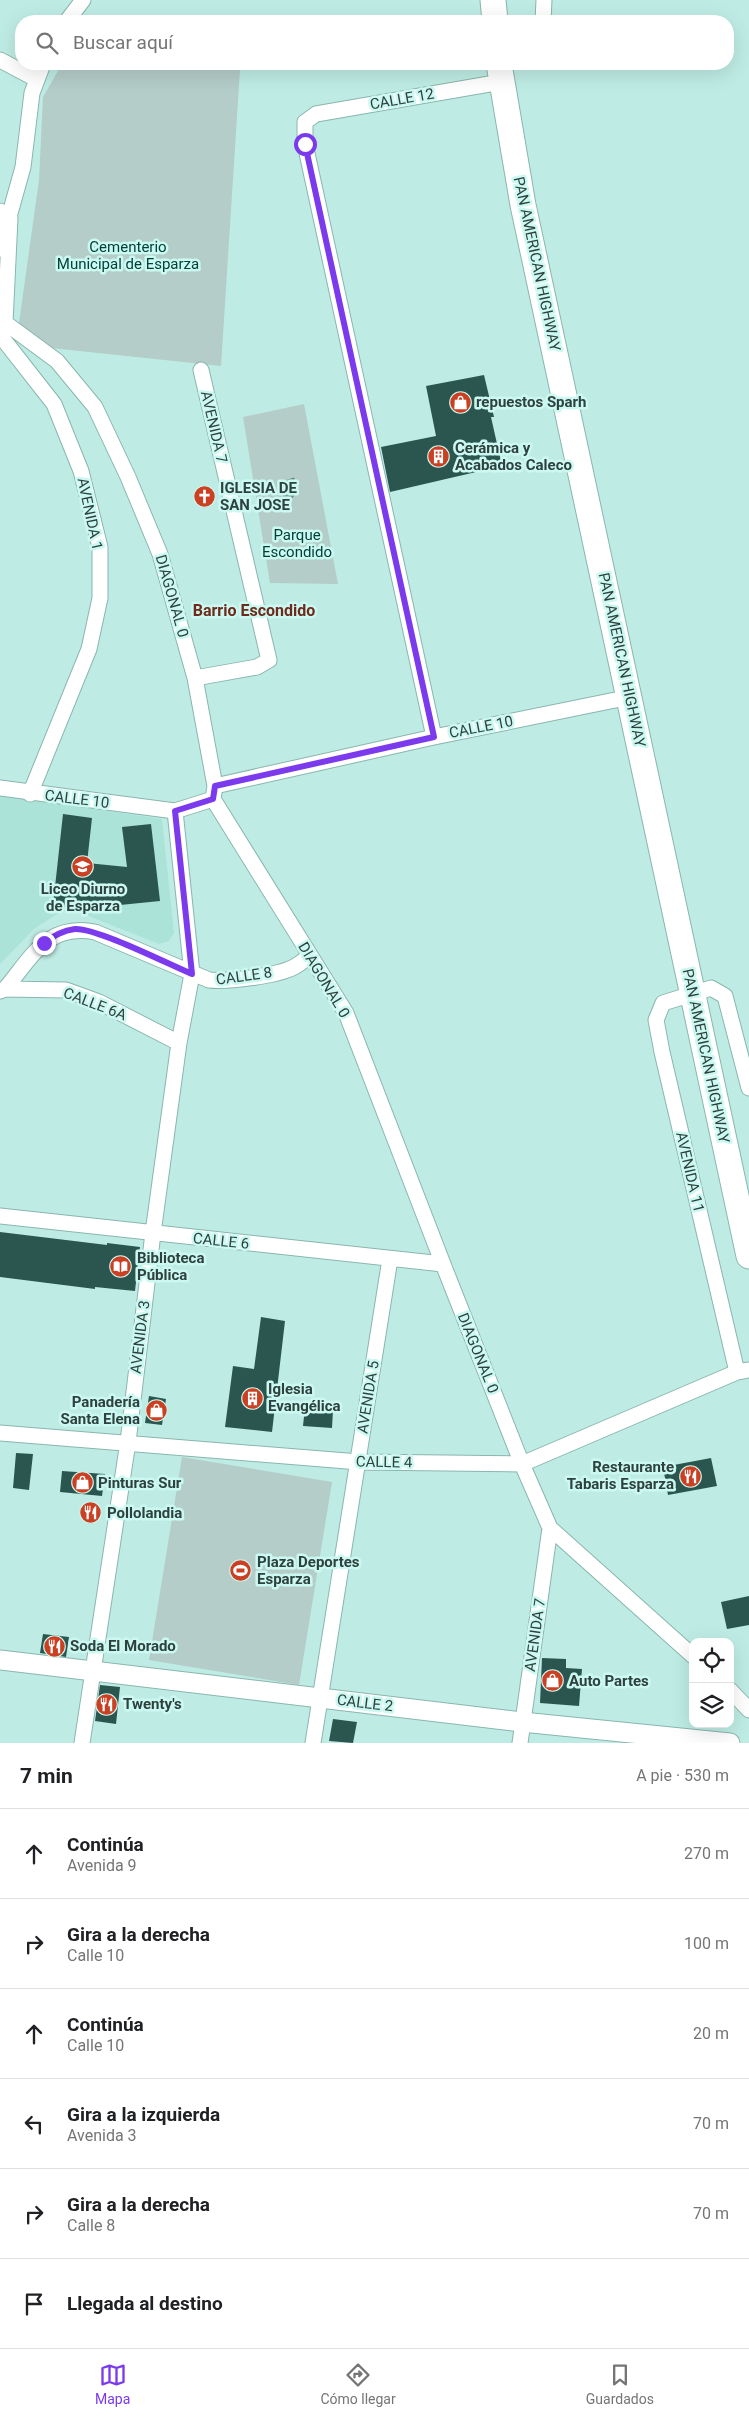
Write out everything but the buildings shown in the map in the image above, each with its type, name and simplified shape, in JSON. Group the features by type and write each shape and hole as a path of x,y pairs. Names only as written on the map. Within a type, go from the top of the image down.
{"highway":[{"path":"493,0 494,15"},
{"name":"PAN AMERICAN HIGHWAY","path":"500,73 525,215 749,1256"}],"street":[{"path":"72,15 83,0"},
{"path":"543,15 544,0"},
{"path":"0,60 15,68"},
{"path":"20,70 36,78"},
{"path":"0,249 5,215 23,167 36,78 40,70"},
{"name":"CALLE 12","path":"434,737 305,144 305,122 316,114 500,73"},
{"path":"2,326 5,215"},
{"name":"DIAGONAL 0","path":"2,326 57,362 96,407 160,554 195,678 214,793 310,956 346,1013 522,1464 550,1528 689,1652"},
{"name":"AVENIDA 1","path":"2,326 54,404 81,471 100,547 100,598 89,649 30,794"},
{"name":"AVENIDA 7","path":"195,678 257,667 269,660 201,370"},
{"name":"CALLE 10","path":"0,788 30,794 175,811 214,793 434,737 630,697"},
{"name":"AVENIDA 3","path":"82,1743 128,1442 153,1233 179,1043 192,974 175,811"},
{"name":"CALLE 8","path":"3,990 44,943 61,932 77,929 95,932 209,980 222,981 254,977 293,968 310,956"},
{"path":"692,994 711,988 725,996 749,1088"},
{"name":"CALLE 6A","path":"3,990 66,990 99,1002 179,1043"},
{"name":"AVENIDA 11","path":"692,994 663,1003 656,1020 743,1371"},
{"name":"CALLE 6","path":"0,1216 443,1264"},
{"name":"AVENIDA 5","path":"313,1743 390,1259"},
{"name":"CALLE 4","path":"0,1433 358,1462 522,1464 743,1371"},
{"name":"AVENIDA 7","path":"520,1743 550,1528"},
{"name":"CALLE 2","path":"0,1660 522,1722 730,1743"},
{"path":"734,1694 749,1710"}],"shaded area":[{"path":"294,478 295,494 285,507 282,482"},
{"name":"Liceo Diurno de Esparza","path":"0,795 162,819 174,933 169,941 159,944 81,913 60,912 34,929 0,964"}],"green space":[{"name":"Cementerio Municipal de Esparza","path":"59,70 240,70 221,366 51,348 19,323 39,180 43,97"},
{"name":"Parque Escondido","path":"304,404 338,584 270,583 243,417"},
{"name":"Plaza Deportes Esparza","path":"182,1457 332,1482 299,1685 149,1660"}],"place":[{"name":"repuestos Sparh","path":"460,402"},
{"name":"Cerámica y Acabados Caleco","path":"439,457"},
{"name":"IGLESIA DE SAN JOSE","path":"204,497"},
{"name":"Liceo Diurno de Esparza","path":"83,866"},
{"name":"Biblioteca Pública","path":"121,1267"},
{"name":"Iglesia Evangélica","path":"252,1398"},
{"name":"Panadería Santa Elena","path":"156,1411"},
{"name":"Restaurante Tabaris Esparza","path":"690,1476"},
{"name":"Pinturas Sur","path":"82,1483"},
{"name":"Pollolandia","path":"91,1513"},
{"name":"Plaza Deportes Esparza","path":"241,1571"},
{"name":"Soda El Morado","path":"54,1646"},
{"name":"Auto Partes","path":"553,1681"},
{"name":"Twenty's","path":"107,1704"}],"district":[{"name":"Barrio Escondido","path":"254,610"}],"route":[{"path":"44,943 61,932 77,929 95,932 192,974 175,811 213,799 215,786 434,737 305,144"}]}
